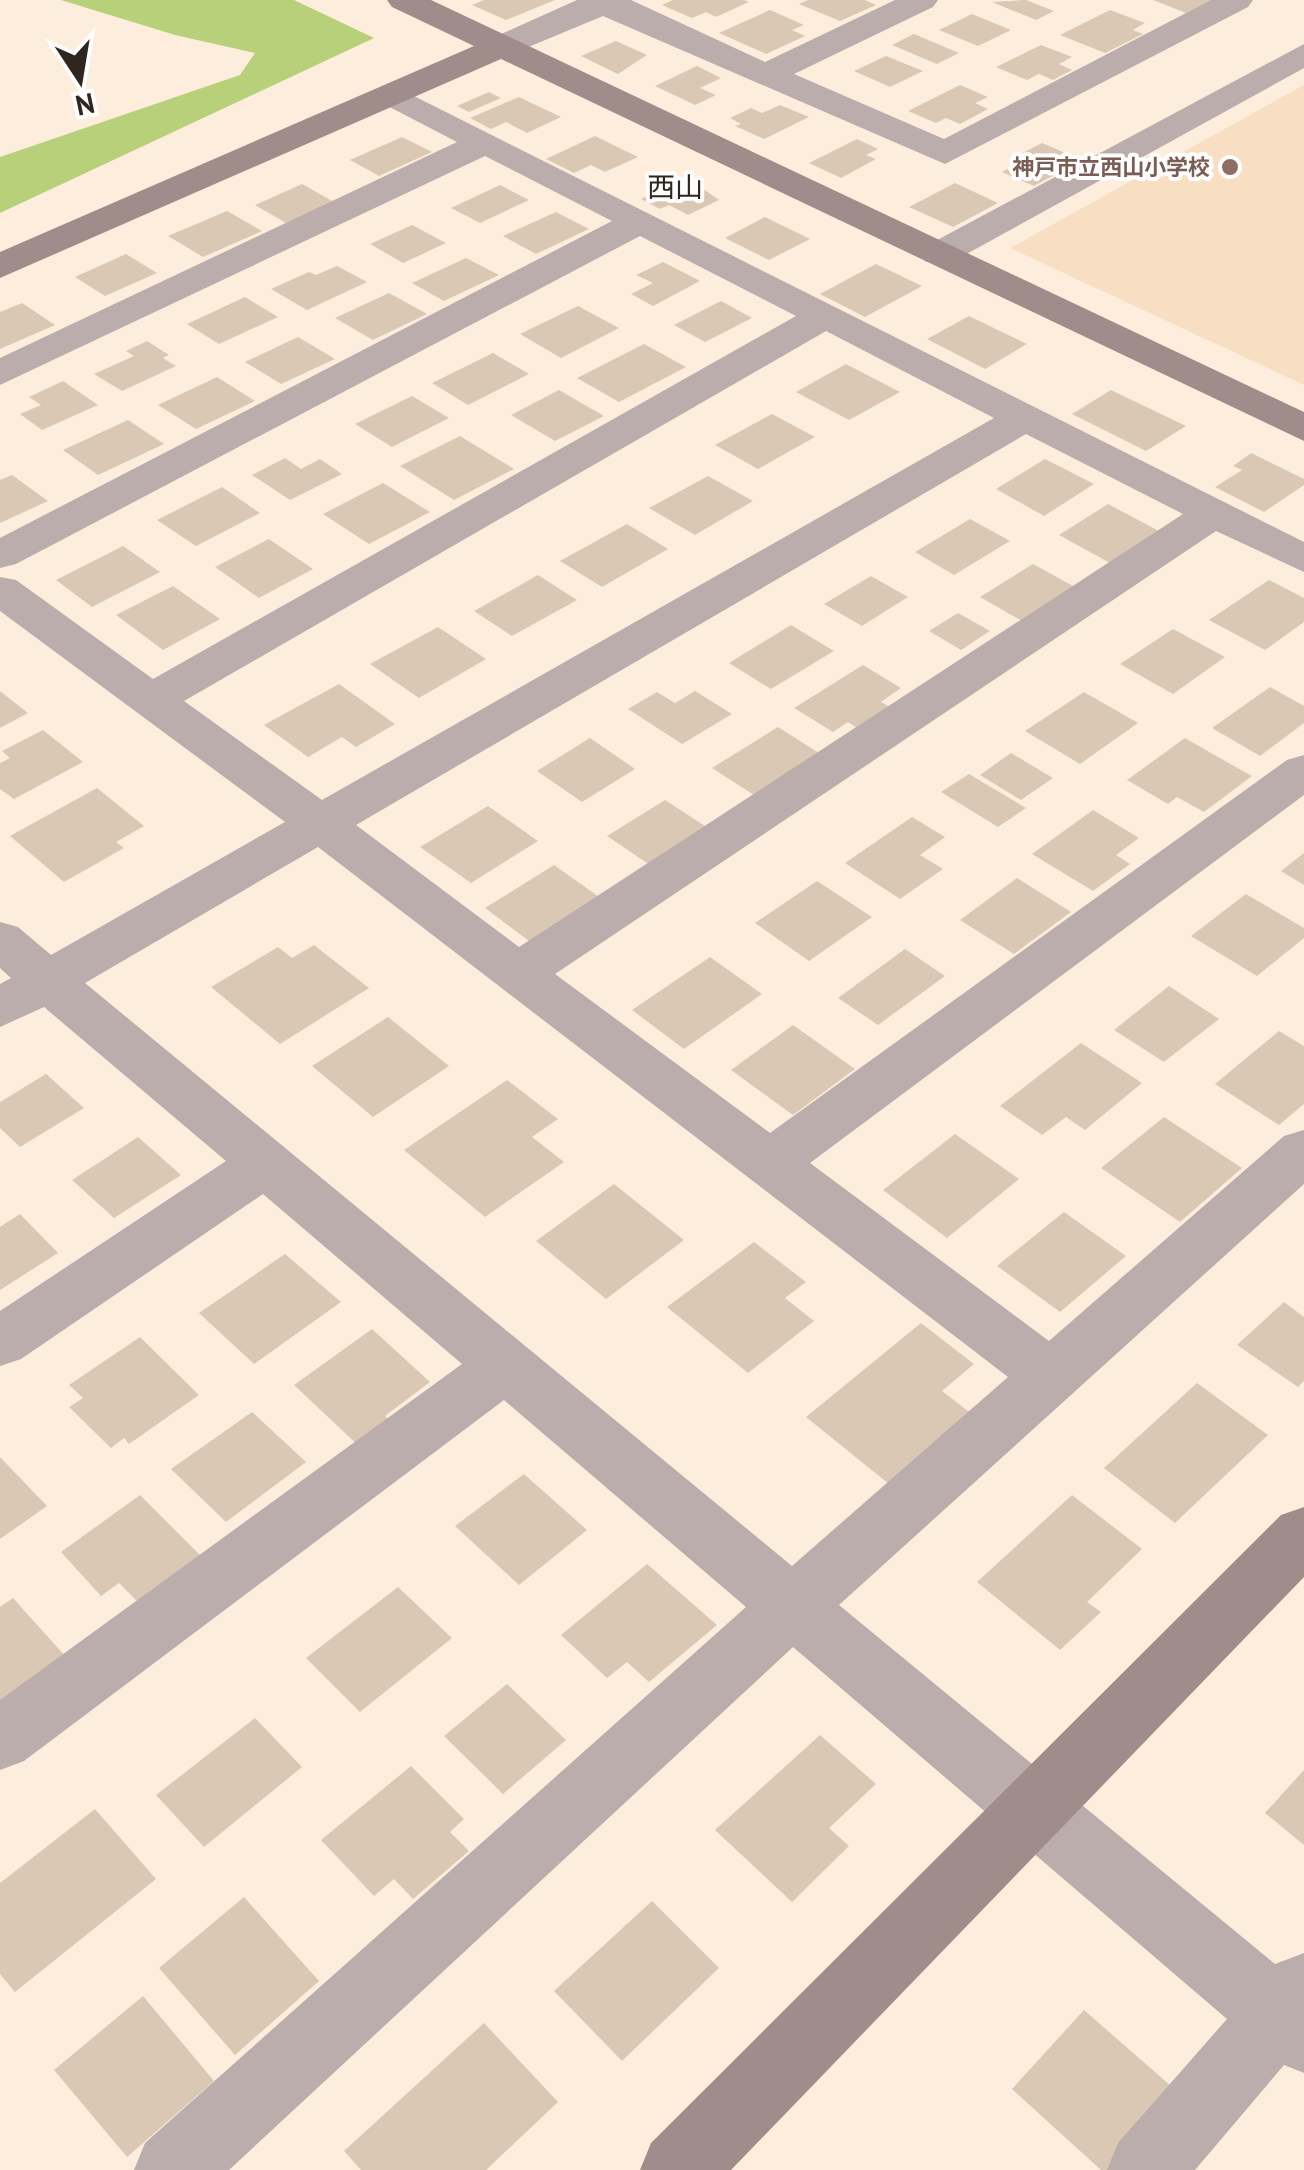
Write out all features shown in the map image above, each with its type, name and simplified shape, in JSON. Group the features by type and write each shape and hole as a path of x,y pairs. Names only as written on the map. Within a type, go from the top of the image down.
{"street":[{"path":"404,0 1304,428"},
{"path":"764,74 921,0"},
{"path":"0,266 604,2 945,153 1236,0"},
{"path":"939,254 1304,54"},
{"path":"392,95 1022,419 1304,559"},
{"path":"0,373 484,142"},
{"path":"0,555 639,222"},
{"path":"151,700 823,317"},
{"path":"24,994 1022,419"},
{"path":"518,973 1213,514"},
{"path":"0,590 320,823 1051,1376"},
{"path":"770,1163 1304,771"},
{"path":"0,940 24,994 266,1162 1035,1807 1296,2012 1145,2170"},
{"path":"172,2170 794,1605 1304,1151"},
{"path":"0,1342 266,1162"},
{"path":"0,1739 508,1364"},
{"path":"678,2170 1304,1534"}],"shaded area":[{"name":"神戸市立西山小学校","path":"1304,85 1304,385 1010,248"}],"green space":[{"path":"61,0 294,0 374,38 0,213 0,157 240,75 255,53 175,35"}],"building":[{"path":"484,0 555,0 506,20 472,5"},
{"path":"673,0 749,2 716,17 706,12 692,18 662,5"},
{"path":"808,0 865,0 876,5 840,21 799,4"},
{"path":"1026,0 1054,11 1036,20 992,2"},
{"path":"1153,0 1212,0 1186,13"},
{"path":"770,10 804,25 792,30 805,36 766,54 719,33"},
{"path":"1110,10 1145,23 1133,30 1143,34 1105,53 1060,35"},
{"path":"972,14 1011,30 978,46 939,30"},
{"path":"914,34 959,53 937,64 892,45"},
{"path":"616,41 647,55 618,74 581,56"},
{"path":"1041,45 1072,57 1059,64 1072,70 1053,80 1039,74 1027,80 996,67"},
{"path":"886,56 923,71 890,87 854,71"},
{"path":"697,66 721,78 700,88 716,95 695,105 655,86"},
{"path":"960,85 988,97 975,103 988,109 960,124 946,118 936,123 908,111"},
{"path":"489,92 501,98 469,112 457,106"},
{"path":"519,97 561,117 527,133 506,122 491,129 470,118"},
{"path":"780,105 809,117 764,139 735,126 741,124 730,118 751,108 762,113"},
{"path":"595,136 638,157 605,172 591,165 574,173 546,159"},
{"path":"402,137 432,152 379,176 350,160"},
{"path":"857,139 878,149 866,155 876,159 841,178 809,163"},
{"path":"1042,143 1082,160 1034,186 1002,172 1019,163 1011,159"},
{"path":"686,177 719,200 688,215 669,205 660,209 641,199"},
{"path":"955,183 998,203 953,227 909,207"},
{"path":"302,184 334,202 286,223 255,205"},
{"path":"500,185 529,200 480,223 451,208"},
{"path":"227,211 262,231 203,257 168,236"},
{"path":"556,212 589,229 536,254 503,236"},
{"path":"765,217 810,239 769,260 725,238"},
{"path":"412,225 446,243 403,263 370,244"},
{"path":"126,254 157,273 105,296 75,277"},
{"path":"466,258 499,275 444,301 412,283"},
{"path":"663,262 700,281 653,306 631,294 653,283 636,275"},
{"path":"876,264 922,286 865,317 820,294"},
{"path":"337,266 367,282 307,310 271,289 309,272 316,275"},
{"path":"389,293 427,314 373,340 335,318"},
{"path":"245,297 278,317 219,344 187,324"},
{"path":"721,301 752,318 705,342 674,325"},
{"path":"22,303 55,325 0,349 0,312"},
{"path":"578,306 619,328 561,358 520,334"},
{"path":"969,316 1027,344 985,369 927,339"},
{"path":"298,337 335,359 281,384 245,362"},
{"path":"147,341 169,355 163,358 176,366 122,391 94,374 134,356 126,351"},
{"path":"644,344 686,367 619,402 577,378"},
{"path":"493,353 529,374 468,405 432,383"},
{"path":"846,364 900,392 849,420 796,392"},
{"path":"217,377 255,401 196,429 158,405"},
{"path":"63,381 98,405 42,430 20,414 41,405 29,397"},
{"path":"559,390 604,416 555,441 511,415"},
{"path":"1111,390 1186,426 1146,451 1072,414"},
{"path":"412,396 449,418 392,447 355,424"},
{"path":"772,414 815,437 758,469 715,445"},
{"path":"128,420 164,444 98,475 63,450"},
{"path":"460,436 514,469 454,500 400,466"},
{"path":"1251,453 1304,479 1304,485 1264,512 1215,487 1242,470 1233,466"},
{"path":"285,458 301,469 320,459 342,474 290,500 252,475"},
{"path":"1045,459 1094,484 1044,516 996,489"},
{"path":"12,475 48,501 0,523 0,480"},
{"path":"708,476 753,501 695,535 649,508"},
{"path":"383,483 430,512 369,544 323,514"},
{"path":"222,487 260,513 196,546 157,520"},
{"path":"1108,504 1159,531 1110,563 1059,535"},
{"path":"970,519 1010,541 954,575 915,552"},
{"path":"627,524 668,549 602,587 560,561"},
{"path":"269,539 313,569 259,598 215,567"},
{"path":"123,546 160,572 92,607 56,580"},
{"path":"1033,564 1075,587 1022,621 980,597"},
{"path":"538,575 577,600 512,636 474,611"},
{"path":"871,576 908,597 862,626 824,604"},
{"path":"1269,580 1304,598 1304,622 1265,650 1209,620"},
{"path":"173,586 220,619 163,650 116,615"},
{"path":"958,613 990,631 961,650 929,631"},
{"path":"791,625 834,651 771,689 729,663"},
{"path":"438,627 486,659 419,698 370,664"},
{"path":"1173,629 1225,657 1173,694 1120,664"},
{"path":"863,665 901,688 881,702 895,710 862,731 848,722 833,732 794,708"},
{"path":"339,684 395,724 356,747 342,737 308,757 264,725"},
{"path":"1270,687 1304,706 1304,723 1260,756 1212,728"},
{"path":"0,691 28,713 0,728"},
{"path":"695,691 732,714 682,744 628,709 657,692 675,703"},
{"path":"1084,692 1138,723 1080,764 1025,731"},
{"path":"778,727 819,753 754,795 712,768"},
{"path":"43,730 83,762 14,799 0,789 0,763 10,758 2,751"},
{"path":"590,738 635,769 582,802 537,771"},
{"path":"1185,738 1252,776 1204,812 1177,797 1168,804 1127,780"},
{"path":"1011,753 1053,778 1021,800 980,775"},
{"path":"969,774 1026,808 998,827 941,792"},
{"path":"97,788 144,826 116,842 124,848 64,882 10,836"},
{"path":"665,800 708,828 650,865 607,836"},
{"path":"488,806 538,841 471,883 420,847"},
{"path":"1093,810 1139,838 1116,855 1130,864 1093,891 1032,854"},
{"path":"912,817 945,837 920,855 943,869 900,899 845,863"},
{"path":"1304,853 1304,885 1281,871"},
{"path":"554,865 602,899 533,944 485,908"},
{"path":"1017,878 1071,912 1014,954 960,920"},
{"path":"817,881 872,917 809,961 755,923"},
{"path":"1246,894 1304,928 1304,938 1257,976 1191,936"},
{"path":"314,945 369,988 280,1044 211,987 278,947 292,958"},
{"path":"905,949 945,976 878,1025 838,998"},
{"path":"710,957 762,994 684,1049 632,1010"},
{"path":"1169,986 1219,1019 1164,1062 1114,1030"},
{"path":"388,1017 449,1066 373,1117 312,1066"},
{"path":"793,1025 855,1069 793,1115 731,1070"},
{"path":"1279,1031 1304,1046 1304,1104 1279,1125 1215,1084"},
{"path":"1081,1043 1142,1083 1085,1130 1066,1117 1042,1135 1000,1106"},
{"path":"46,1074 84,1108 20,1147 0,1128 0,1102"},
{"path":"507,1080 558,1119 532,1137 564,1162 485,1217 404,1150"},
{"path":"1164,1117 1242,1168 1180,1222 1101,1168"},
{"path":"955,1134 1019,1179 947,1238 883,1190"},
{"path":"138,1137 181,1175 114,1218 72,1180"},
{"path":"614,1184 684,1240 606,1299 536,1241"},
{"path":"1064,1212 1126,1256 1060,1312 997,1266"},
{"path":"20,1214 58,1253 0,1290 0,1227"},
{"path":"754,1242 806,1282 785,1298 814,1321 748,1373 667,1307"},
{"path":"285,1254 341,1302 254,1364 199,1313"},
{"path":"1284,1302 1304,1317 1304,1381 1298,1387 1237,1345"},
{"path":"921,1323 974,1364 942,1391 972,1414 889,1484 806,1417"},
{"path":"372,1329 430,1382 385,1416 395,1424 362,1449 294,1385"},
{"path":"140,1337 199,1395 129,1444 124,1438 111,1448 69,1407 83,1398 69,1385"},
{"path":"1197,1383 1268,1435 1175,1523 1104,1468"},
{"path":"252,1412 306,1462 226,1522 171,1469"},
{"path":"0,1457 47,1506 0,1539"},
{"path":"524,1474 587,1530 519,1585 455,1526"},
{"path":"140,1495 203,1558 140,1604 119,1583 101,1596 61,1552"},
{"path":"1072,1495 1142,1549 1087,1602 1101,1612 1060,1650 977,1582"},
{"path":"647,1564 717,1625 649,1682 627,1662 607,1678 561,1635"},
{"path":"398,1587 452,1638 360,1712 306,1658"},
{"path":"13,1598 66,1657 0,1706 0,1607"},
{"path":"507,1684 566,1740 503,1794 444,1736"},
{"path":"255,1718 302,1767 204,1847 156,1795"},
{"path":"820,1735 876,1784 829,1828 849,1846 792,1902 715,1830"},
{"path":"411,1766 464,1819 450,1832 469,1851 413,1899 394,1879 374,1896 321,1840"},
{"path":"1304,1770 1304,1845 1265,1813"},
{"path":"95,1809 156,1879 15,1992 0,1974 0,1883"},
{"path":"244,1897 319,1981 235,2055 159,1968"},
{"path":"652,1901 719,1968 622,2061 554,1991"},
{"path":"143,1996 214,2081 127,2157 54,2070"},
{"path":"1084,2010 1179,2093 1111,2170 1101,2170 1012,2089"},
{"path":"484,2023 558,2102 486,2170 361,2170 344,2151"}],"place":[{"name":"神戸市立西山小学校","path":"1230,167"}],"district":[{"name":"西山","path":"675,187"}]}
